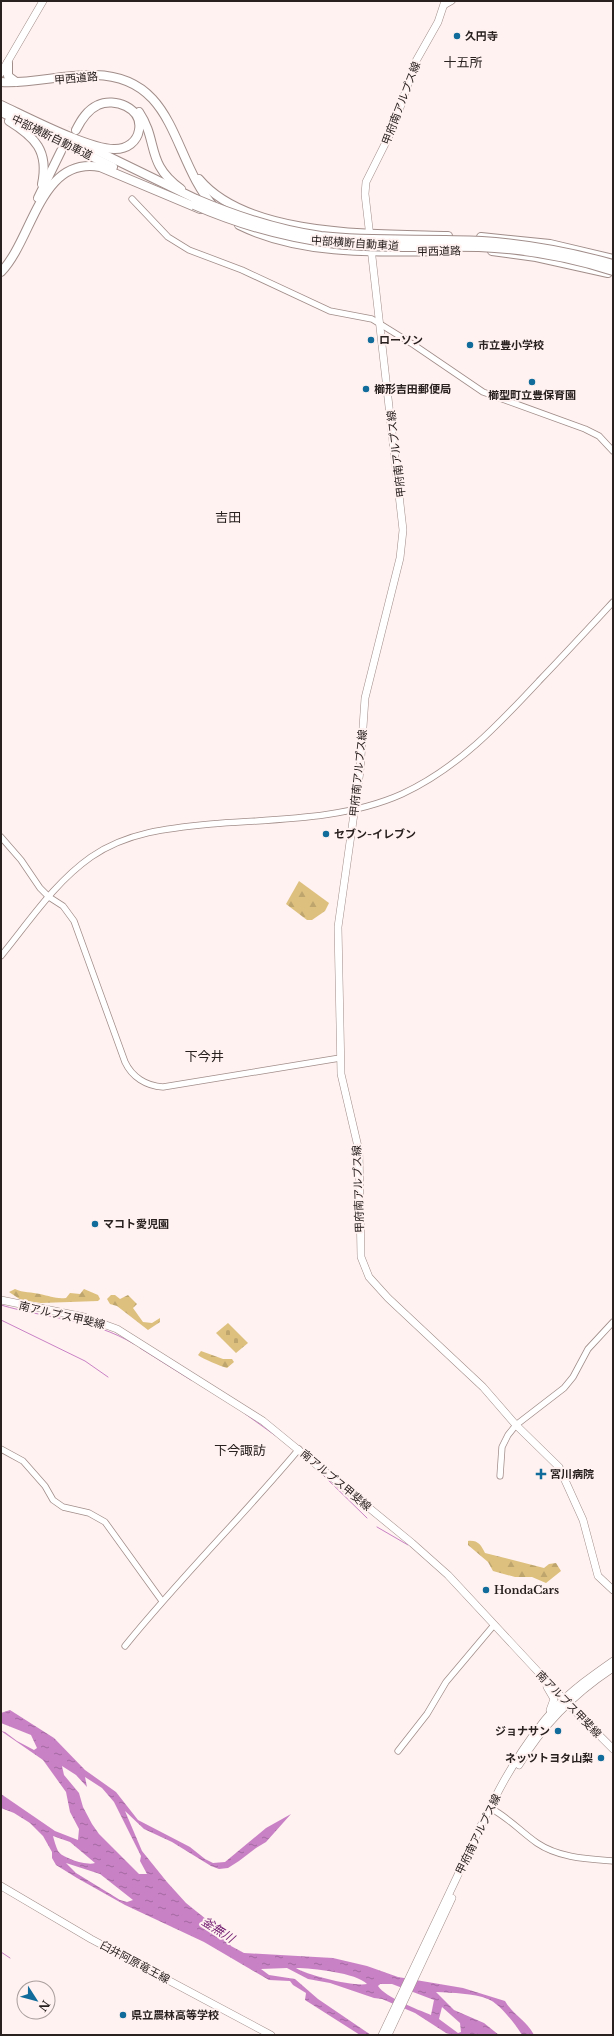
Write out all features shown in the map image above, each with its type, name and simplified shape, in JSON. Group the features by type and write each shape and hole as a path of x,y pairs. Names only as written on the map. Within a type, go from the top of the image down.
{"highway":[{"path":"8,63 6,70 8,76 16,82"},
{"name":"甲西道路","path":"1,82 94,75 107,76 128,82 147,94 163,110 196,182 208,199 224,215 235,223 256,233 318,247 372,251 492,251 536,257 613,275"},
{"path":"1,106 76,138 111,149 122,148 131,144 137,136 139,126 136,115 122,104 109,102 91,109 74,129 82,112 94,102 101,99 116,98 129,103 143,118 156,160 163,173 195,202"},
{"name":"中部横断自動車道","path":"1,106 195,202 220,216 260,229 318,241 364,246 500,249 562,257 613,271"},
{"name":"中部横断自動車道","path":"1,112 195,202 272,226 319,235 360,239 507,243 564,252 613,264"},
{"path":"1,116 24,131 40,148 44,166 40,199"},
{"path":"1,272 13,257 63,152"},
{"name":"甲西道路","path":"184,154 203,184 216,196 236,207 293,224 369,234 503,239 550,244 613,259"},
{"path":"1,267 10,255 40,199 62,175 73,168 86,165 109,170 195,202"}],"main road":[{"path":"1,73 44,1"},
{"name":"甲府南アルプス線","path":"445,3 438,22 416,61 393,128 366,182 365,194 369,234 402,514 403,537 400,558 366,690 360,771 338,927 340,1058 342,1085 359,1152 360,1249 364,1267 373,1282 388,1298 483,1387 516,1425 559,1467 582,1520 598,1575 613,1590"},
{"name":"南アルプス甲斐線","path":"1,1300 84,1317 117,1329 246,1409 299,1449 427,1555 462,1589 566,1702 613,1750"},
{"name":"甲府南アルプス線","path":"382,2035 514,1763 532,1736 584,1682 613,1661"},
{"name":"甲府南アルプス線","path":"492,1810 523,1758 566,1702 613,1668"},
{"path":"532,1736 554,1703 552,1695 546,1687 544,1678"},
{"name":"甲府南アルプス線","path":"388,2035 480,1834"},
{"name":"臼井阿原竜王線","path":"1,1886 90,1939 272,2035"}],"street":[{"path":"445,3 452,1"},
{"path":"132,199 168,237 189,250 248,272 330,311 364,316 380,324 483,392 586,429 599,436 613,451"},
{"path":"1,956 62,881 91,857 132,836 160,830 330,813 377,803 426,782 453,765 488,735 613,602"},
{"path":"1,837 22,860 40,888 48,897 63,906 74,921 125,1062 134,1076 155,1086 171,1086 340,1058"},
{"path":"500,1476 502,1447 516,1425 564,1388 573,1377 588,1349 613,1322"},
{"path":"1,1448 23,1461 45,1486 53,1500 63,1507 89,1513 105,1522 162,1600"},
{"path":"125,1646 162,1600 235,1522 299,1449"},
{"path":"398,1751 427,1714 446,1682 494,1625"},
{"path":"492,1810 505,1817 539,1845 572,1856 613,1861"}],"green space":[{"path":"299,881 329,903 325,911 312,920 307,920 286,904"},
{"path":"15,1289 56,1298 66,1298 70,1293 80,1294 84,1289 98,1295 100,1299 98,1301 41,1303 21,1300 9,1292"},
{"path":"111,1295 115,1295 120,1299 128,1295 137,1304 133,1308 143,1322 152,1323 160,1318 160,1322 148,1330 117,1306 110,1304 107,1299"},
{"path":"228,1323 248,1343 236,1353 216,1333"},
{"path":"201,1351 223,1359 232,1359 234,1362 227,1368 224,1367 198,1355"},
{"path":"468,1541 474,1541 479,1544 485,1553 544,1568 549,1564 556,1563 561,1571 546,1583 532,1577 515,1577 493,1571 488,1562 468,1545"}],"water":[{"name":"釜無川","path":"10,1710 54,1738 85,1770 116,1792 138,1820 190,1847 205,1859 213,1863 225,1862 266,1828 291,1814 266,1842 228,1868 219,1869 211,1866 172,1842 144,1829 125,1811 142,1851 186,1903 222,1932 231,1946 244,1953 333,1958 367,1966 398,1977 463,1988 505,2001 528,2026 534,2035 522,2035 512,2020 497,2005 482,1997 436,1992 454,2010 484,2023 499,2035 453,2035 446,2033 415,2013 382,1999 374,1998 330,1983 308,1979 287,1968 261,1969 269,1975 295,1979 318,1999 371,2035 360,2035 305,2000 306,1993 293,1985 290,1981 269,1980 204,1942 125,1905 77,1878 56,1865 52,1858 52,1852 43,1836 30,1823 14,1813 1,1808 1,1794 55,1831 78,1840 79,1829 70,1812 66,1792 43,1760 1,1731 34,1750 37,1748 31,1735 1,1723 1,1713","holes":["62,1766 76,1775 87,1787 85,1777 102,1788 114,1802 141,1856 140,1861 147,1874 139,1874 99,1834 83,1807 79,1793 64,1775","53,1836 70,1842 95,1863 91,1864 69,1859 60,1854","66,1863 100,1874 133,1900 127,1902 120,1900 76,1873","296,1968 323,1970 344,1974 362,1980 367,1984 352,1984 301,1971","380,1984 392,1984 434,2000 431,2015 402,2003 378,1986","442,2007 460,2023 461,2032 458,2033 439,2019"]}],"waterway":[{"path":"1,1305 85,1324 118,1335 134,1344"},
{"path":"1,1320 85,1361 108,1377"},
{"path":"140,1348 191,1380"},
{"path":"244,1413 276,1436"},
{"path":"323,1475 367,1518"},
{"path":"377,1527 408,1545"},
{"path":"1,1952 10,1958"}],"tunnel":[{"path":"62,150 72,128"}],"place":[{"name":"久円寺","path":"457,36"},
{"name":"ローソン","path":"371,340"},
{"name":"市立豊小学校","path":"470,345"},
{"name":"櫛型町立豊保育園","path":"532,382"},
{"name":"櫛形吉田郵便局","path":"366,389"},
{"name":"セブン-イレブン","path":"326,834"},
{"name":"マコト愛児園","path":"95,1224"},
{"name":"宮川病院","path":"541,1474"},
{"name":"HondaCars","path":"486,1590"},
{"name":"ジョナサン","path":"558,1731"},
{"name":"ネッツトヨタ山梨","path":"601,1758"},
{"name":"県立農林高等学校","path":"123,2015"}],"district":[{"name":"十五所","path":"463,62"},
{"name":"吉田","path":"228,517"},
{"name":"下今井","path":"204,1056"},
{"name":"下今諏訪","path":"240,1450"}]}
